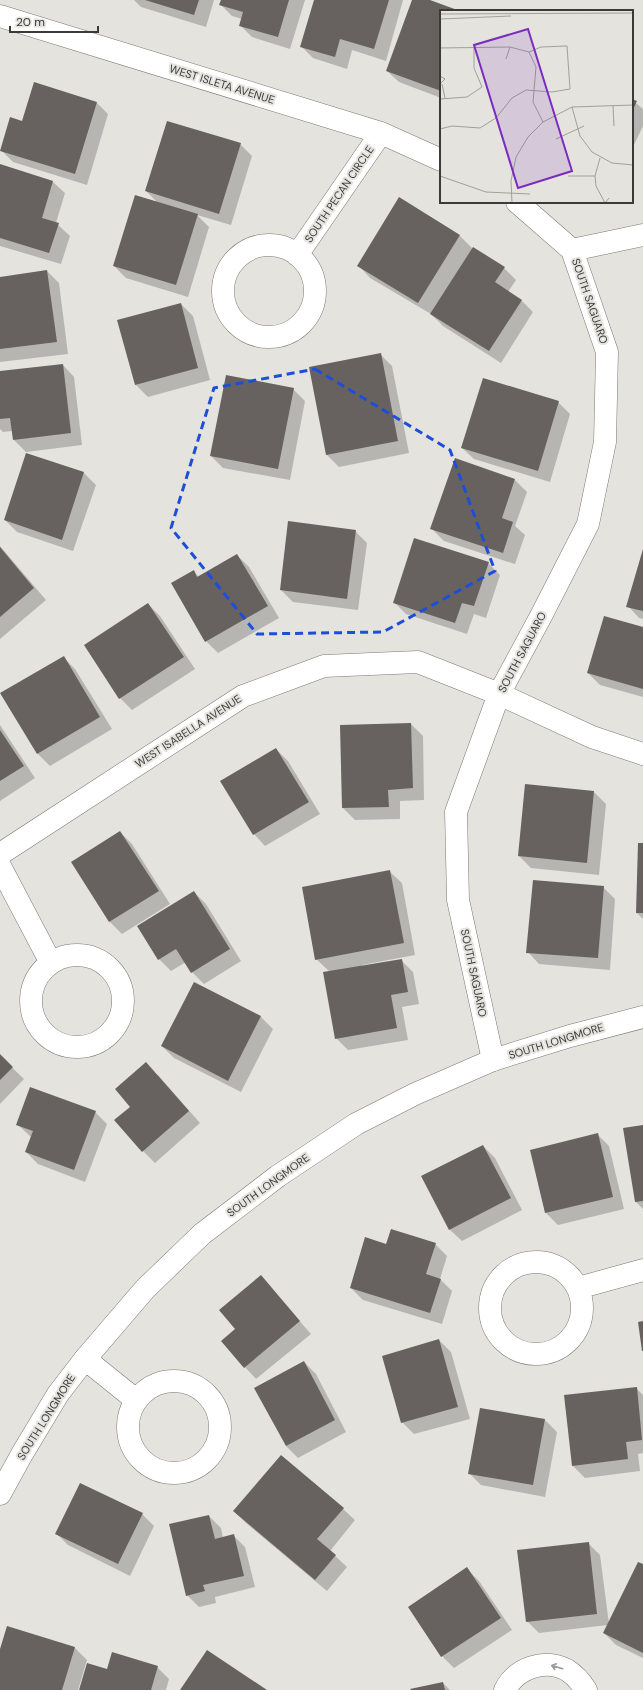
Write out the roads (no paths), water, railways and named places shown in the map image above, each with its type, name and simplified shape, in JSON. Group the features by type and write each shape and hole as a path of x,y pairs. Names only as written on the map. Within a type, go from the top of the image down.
{"street":[{"name":"WEST ISLETA AVENUE","path":"0,16 381,133 440,160"},
{"name":"SOUTH PECAN CIRCLE","path":"297,255 381,133"},
{"path":"518,203 572,250 643,235"},
{"path":"274,245 290,250 297,255 303,259 311,271 315,285 315,299 310,313 302,324 290,332 276,337 262,336 248,332 236,323 227,310 223,294 225,278 232,264 244,253 258,246 274,245"},
{"name":"SOUTH SAGUARO","path":"493,1060 458,900 456,812 499,694 588,524 605,442 608,352 572,250"},
{"name":"WEST ISABELLA AVENUE","path":"0,854 242,696 324,666 418,662 499,694 592,737 643,754"},
{"path":"0,866 51,962"},
{"path":"81,955 97,960 110,969 118,981 122,994 122,1009 120,1016 108,1034 97,1042 83,1046 68,1046 55,1042 43,1033 34,1020 30,1004 32,988 39,974 51,962 66,956 81,955"},
{"name":"SOUTH LONGMORE","path":"0,1494 58,1394 85,1359 146,1289 202,1234 278,1176 356,1124 415,1094 493,1060 570,1036 643,1017"},
{"path":"541,1262 556,1267 569,1276 578,1288 582,1302 582,1316 577,1330 568,1341 556,1349 543,1353 528,1353 514,1348 503,1340 494,1326 490,1311 492,1295 499,1280 510,1270 525,1263 541,1262"},
{"path":"578,1288 643,1270"},
{"path":"85,1359 136,1400"},
{"path":"178,1381 194,1386 207,1395 215,1407 219,1421 219,1435 214,1449 206,1460 194,1468 180,1472 166,1472 152,1467 141,1459 132,1445 128,1430 130,1414 136,1400 148,1389 163,1383 178,1381"},
{"path":"505,1690 508,1684 520,1673 534,1666 550,1665 566,1670 579,1679 586,1690"}]}
